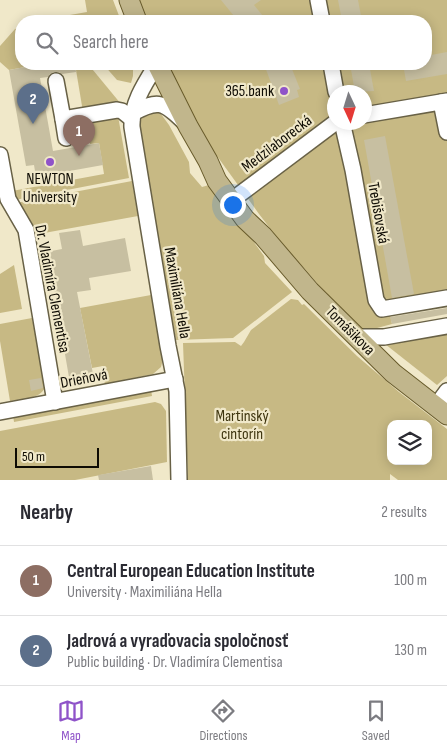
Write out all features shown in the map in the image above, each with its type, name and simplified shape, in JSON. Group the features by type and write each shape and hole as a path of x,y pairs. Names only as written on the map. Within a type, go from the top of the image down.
{"main road":[{"path":"129,0 135,15"},
{"name":"Tomášikova","path":"160,70 217,181 245,219 263,236 310,291 356,337 393,373 441,411"},
{"name":"Tomášikova","path":"208,161 225,175 240,194 254,214 263,236"}],"street":[{"path":"318,0 321,15"},
{"name":"Maximiliána Hella","path":"153,70 142,88 132,116 133,135 175,379 179,480"},
{"path":"332,70 335,85"},
{"path":"56,81 66,138"},
{"path":"372,113 444,101 447,132"},
{"path":"63,119 118,110 132,116 148,106 161,105 170,109 188,126"},
{"name":"Medzilaborecká","path":"240,194 327,129"},
{"name":"Trebišovská","path":"344,130 376,300 382,308 447,298"},
{"name":"Dr. Vladimíra Clementisa","path":"1,166 8,199 26,230 56,402"},
{"path":"356,337 384,337 447,326"},
{"name":"Drieňová","path":"0,412 175,379"},
{"path":"441,411 447,391"}],"green space":[{"path":"85,0 113,0 119,15 70,15 87,12"},
{"path":"135,0 447,0 447,303 390,314 392,324 366,331 328,296 286,249 201,134 170,70 432,70 432,15 143,15"},
{"path":"15,29 15,69 9,70 0,62 0,46"},
{"path":"76,70 93,70 121,104 83,112"},
{"path":"108,70 133,70 131,83 117,80"},
{"path":"155,111 161,114 169,125 189,162 190,173 202,187 209,185 223,200 264,256 265,263 292,292 233,338 176,340 138,125 141,119"},
{"path":"118,116 129,178 15,200 12,191 104,174 99,143 90,144 85,121"},
{"path":"132,181 138,216 33,235 16,203"},
{"path":"14,265 22,309 0,313 0,274"},
{"path":"151,295 163,359 161,367 153,374 105,384 103,366 92,368 80,308"},
{"name":"Martinský cintorín","path":"291,299 298,300 302,305 304,304 357,356 399,392 447,429 447,480 398,480 390,474 390,480 188,480 183,343 235,342 241,346 251,330"},
{"path":"32,318 45,387 40,394 35,396 10,401 0,341 0,324"},
{"path":"447,330 447,376 437,385 385,344"},
{"path":"151,389 152,396 14,422 13,415"},
{"path":"155,402 161,404 166,411 167,462 75,480 0,480 0,431"}],"building":[{"path":"221,0 261,0 254,5 262,15 233,15"},
{"path":"338,0 358,0 361,15 341,15"},
{"path":"447,52 447,74 406,81 404,70 432,70 432,55"},
{"path":"9,70 76,70 76,72 62,74 54,72 48,77 40,78 53,151 99,143 103,165 36,177 34,165 26,166"},
{"path":"266,70 292,70 300,89 297,90 299,97 279,105"},
{"path":"351,70 370,70 374,91 372,91 372,85 354,85"},
{"path":"385,136 414,294 392,298 364,140"},
{"path":"80,230 83,246 125,238 131,271 89,278 91,290 77,292 94,379 70,383 53,285 47,286 41,253 62,249 59,233"},
{"path":"447,308 447,314 392,324 390,317"},
{"path":"41,378 43,388 31,391 29,380"},
{"path":"151,466 153,480 99,480 98,475"}],"place":[{"name":"365.bank","path":"284,91"},
{"name":"Jadrová a vyraďovacia spoločnosť","path":"33,124"},
{"name":"Central European Education Institute","path":"79,156"},
{"name":"NEWTON University","path":"50,162"}]}
